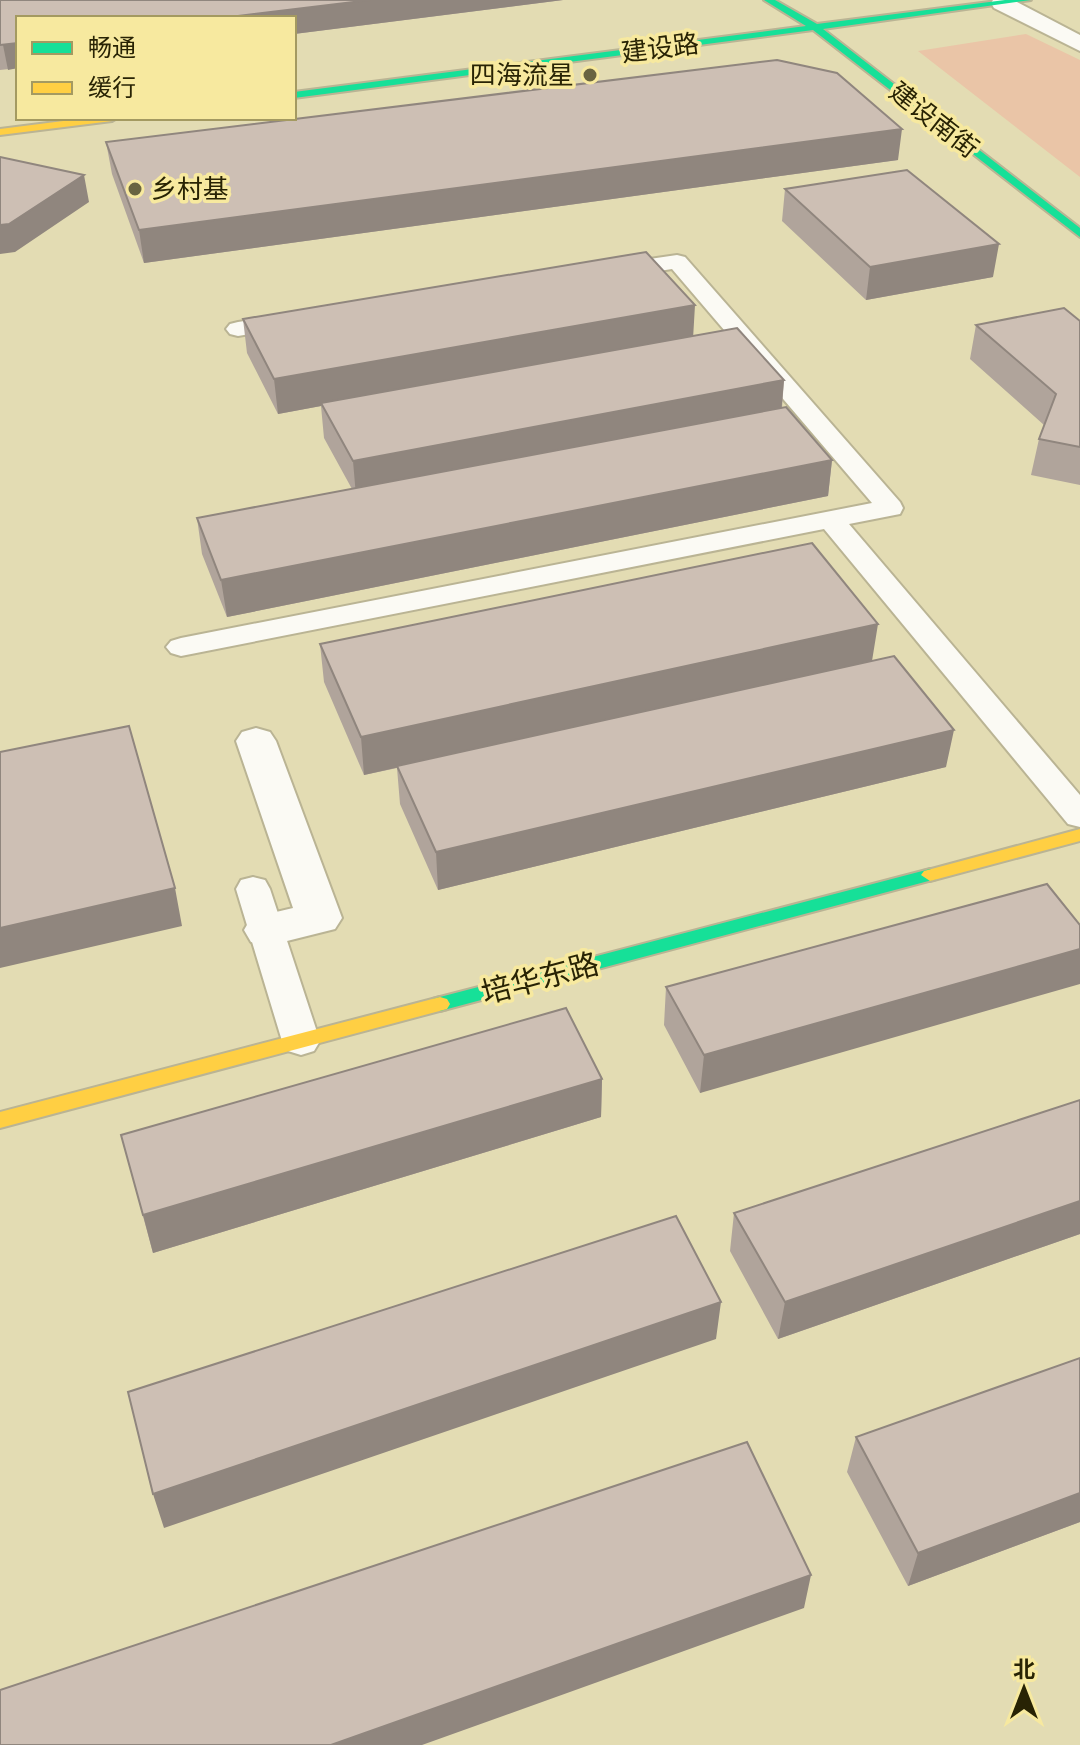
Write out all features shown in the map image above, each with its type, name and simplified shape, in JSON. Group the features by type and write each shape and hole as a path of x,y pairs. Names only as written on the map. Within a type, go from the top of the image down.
{"street":[{"name":"建设路","path":"296,95 1026,0"},
{"path":"1002,3 1080,44"},
{"path":"756,14 778,5 815,6"},
{"name":"建设南街","path":"778,5 816,28 1080,234"},
{"path":"0,132 96,120"},
{"path":"256,741 319,918 267,930"},
{"name":"培华东路","path":"0,1120 1080,835"}],"lane":[{"path":"181,647 890,508 677,262 599,274"},
{"path":"238,329 316,317"},
{"path":"831,520 1080,816"},
{"path":"253,889 301,1041"}],"shaded area":[{"path":"1026,34 1080,60 1080,177 918,51"}],"building":[{"path":"0,0 370,0 238,16 16,16 16,43 0,45"},
{"path":"777,60 837,73 902,129 139,230 106,142"},
{"path":"0,157 84,175 9,224 0,225"},
{"path":"907,170 999,244 870,267 785,189"},
{"path":"646,252 695,305 274,379 243,319"},
{"path":"1064,308 1080,321 1080,447 1039,439 1056,394 976,325"},
{"path":"737,328 784,380 353,461 321,403"},
{"path":"786,407 832,460 221,580 197,518"},
{"path":"812,543 878,624 361,737 320,644"},
{"path":"894,656 954,730 436,852 397,766"},
{"path":"129,726 175,888 0,928 0,752"},
{"path":"1047,884 1080,925 1080,949 704,1055 666,987"},
{"path":"566,1008 602,1079 143,1215 121,1135"},
{"path":"1080,1100 1080,1201 785,1302 734,1213"},
{"path":"676,1216 721,1302 153,1494 128,1392"},
{"path":"1080,1358 1080,1493 918,1553 856,1437"},
{"path":"747,1442 811,1575 331,1745 0,1745 0,1690"}],"traffic: fast":[{"path":"769,0 816,28 1080,234"},
{"path":"296,95 1026,0"},
{"path":"440,1004 930,875"}],"traffic: slow":[{"path":"0,132 96,120"},
{"path":"930,875 1080,835"},
{"path":"0,1120 440,1004"}],"place":[{"name":"四海流星","path":"590,75"},
{"name":"乡村基","path":"135,189"}]}
